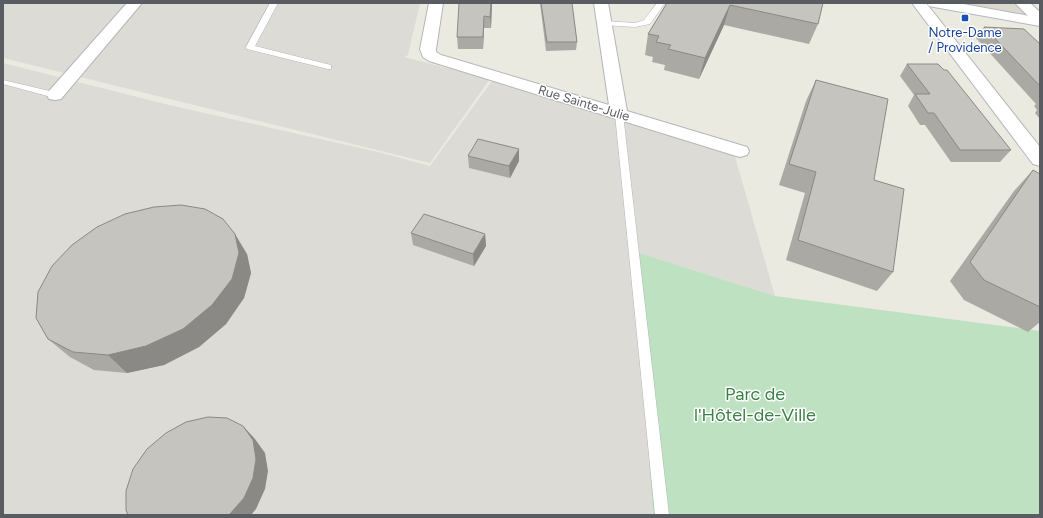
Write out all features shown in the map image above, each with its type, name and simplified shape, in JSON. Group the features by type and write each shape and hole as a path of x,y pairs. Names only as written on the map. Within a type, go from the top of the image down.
{"street":[{"path":"55,95 135,3"},
{"name":"Rue Sainte-Julie","path":"436,3 428,49 429,54 442,61 740,151"},
{"path":"601,3 620,114"},
{"path":"919,3 1040,160"},
{"path":"934,3 1040,21"},
{"path":"1022,3 1040,21"}],"lane":[{"path":"274,3 250,47 328,67"},
{"path":"604,23 635,25 647,22 661,3"},
{"path":"3,82 55,95"},
{"path":"620,114 662,515"}],"shaded area":[{"path":"3,3 420,3 408,55 404,57 490,79 430,163 3,58"},
{"path":"934,3 1022,3 1040,20"},
{"path":"3,63 169,105 378,152 430,166 492,81 734,153 775,296 633,251 653,515 3,515"}],"green space":[{"name":"Parc de l'Hôtel-de-Ville","path":"633,251 775,296 1040,331 1040,515 653,515"}],"building":[{"path":"459,3 491,3 490,17 484,16 483,37 457,37"},
{"path":"541,3 572,3 577,42 547,42"},
{"path":"667,3 823,3 818,24 730,5 705,58 668,49 671,45 656,42 659,36 648,34"},
{"path":"984,27 1024,29 1040,44 1040,86"},
{"path":"907,64 938,64 944,70 947,70 1011,150 960,150 934,113 928,113 915,94 930,94"},
{"path":"816,80 888,99 874,180 904,189 893,272 798,240 816,172 789,164"},
{"path":"478,139 519,149 509,166 468,156"},
{"path":"1033,170 1040,174 1040,307 984,280 970,262"},
{"path":"181,205 205,209 223,219 235,234 239,253 232,279 212,305 183,329 146,346 108,355 73,352 48,339 36,318 38,292 52,266 72,245 97,227 125,214 154,207"},
{"path":"424,214 485,234 473,254 411,233"},
{"path":"208,417 227,418 243,426 253,440 256,459 253,478 244,498 229,515 128,515 126,510 126,491 133,469 147,449 166,433 186,422"}],"place":[{"name":"Notre-Dame / Providence","path":"965,18"}]}
